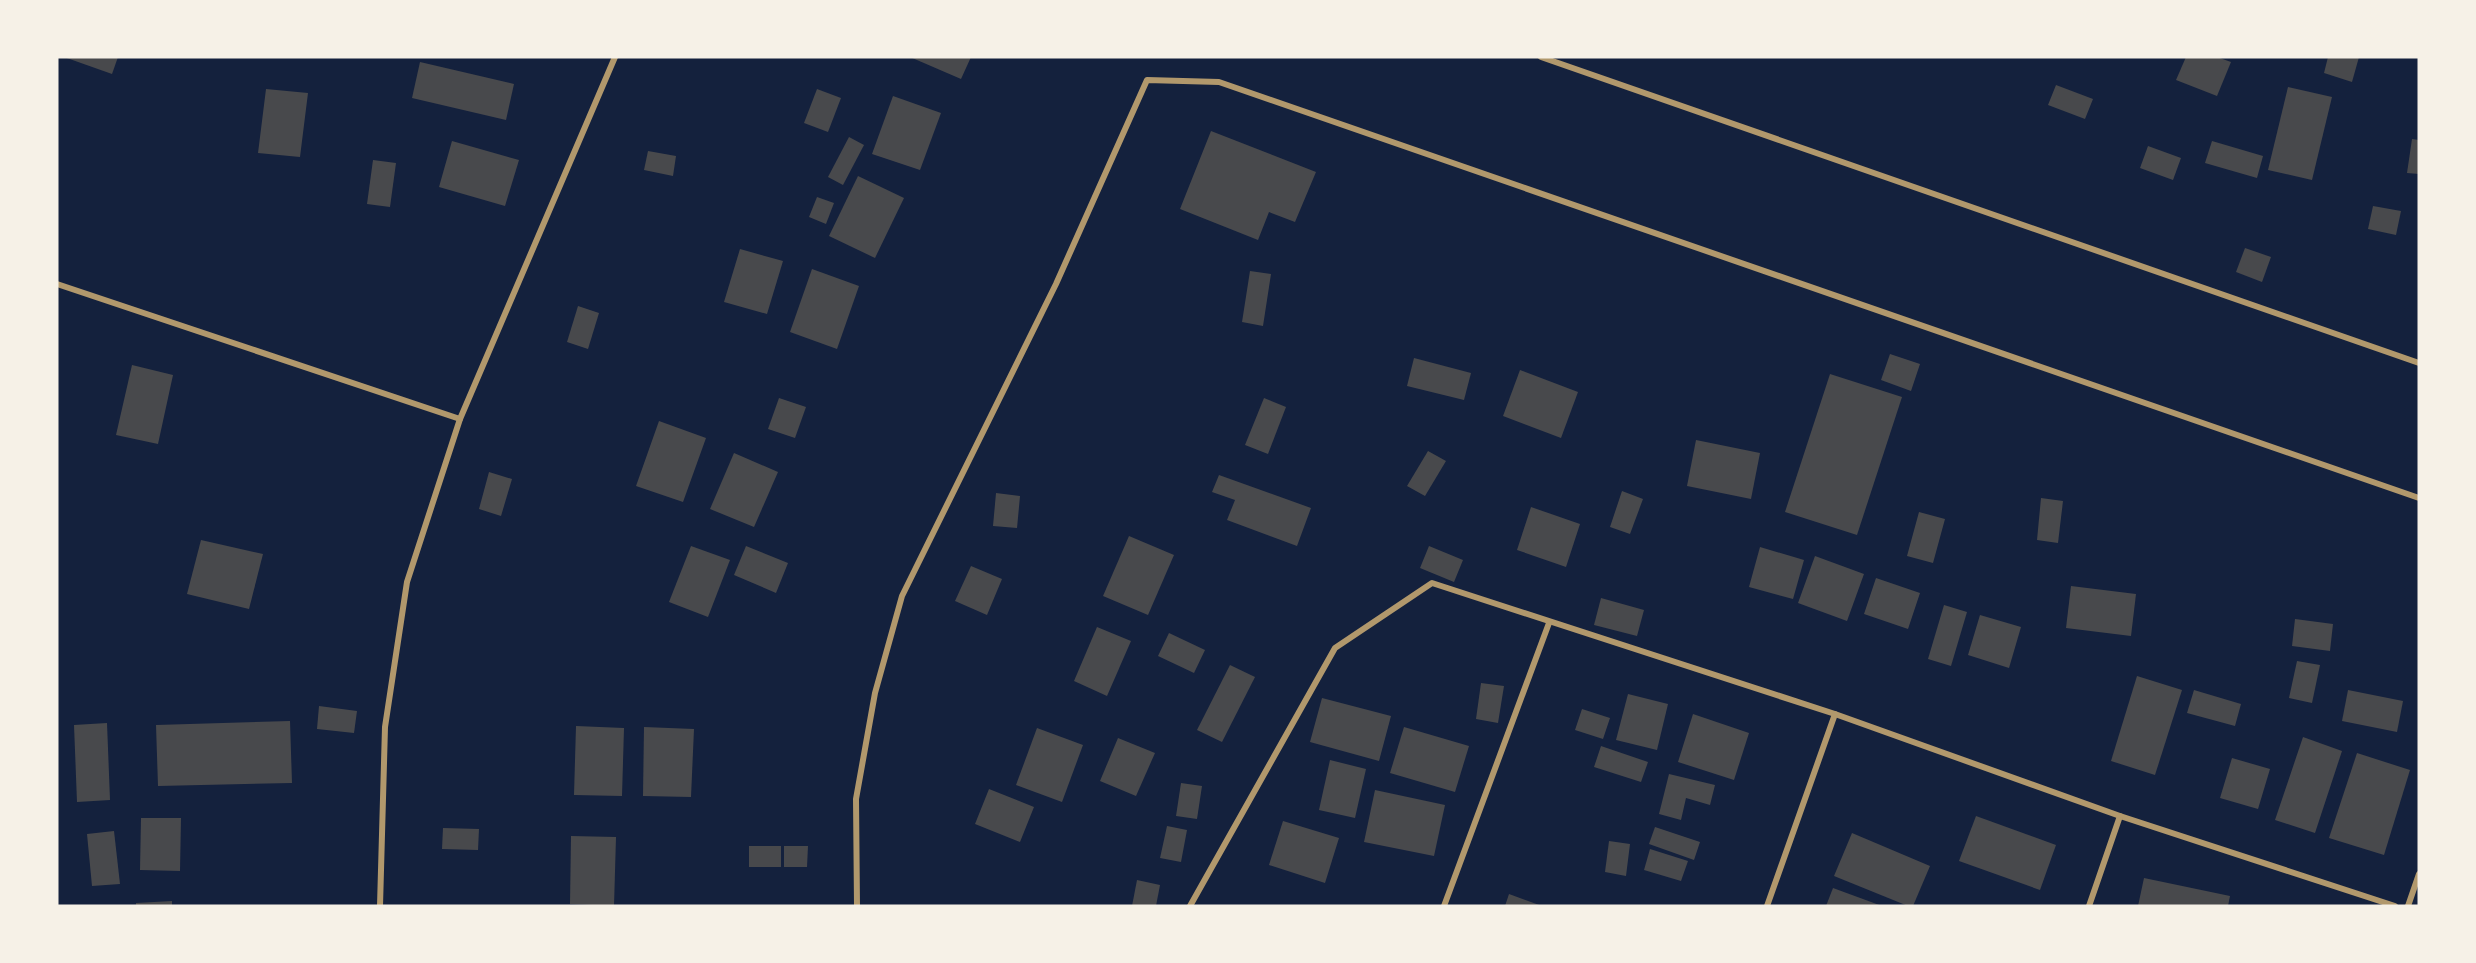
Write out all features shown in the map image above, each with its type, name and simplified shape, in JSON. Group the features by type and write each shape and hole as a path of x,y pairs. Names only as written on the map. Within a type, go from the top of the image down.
{"street":[{"path":"380,906 385,727 407,582 460,419 615,57"},
{"path":"1542,57 2419,363"},
{"path":"857,906 856,799 875,693 902,597 1056,284 1147,80 1219,82 2419,498"},
{"path":"57,284 460,419"},
{"path":"1190,906 1335,648 1432,583 1549,623 1835,714 2120,816 2395,906"},
{"path":"1444,906 1549,623"},
{"path":"1767,906 1835,714"},
{"path":"2090,906 2120,816"},
{"path":"2408,906 2419,874"}],"building":[{"path":"64,57 118,57 112,74"},
{"path":"910,57 971,57 961,79"},
{"path":"2186,57 2217,57 2231,62 2217,96 2176,80"},
{"path":"2328,57 2359,57 2352,82 2324,73"},
{"path":"420,62 514,84 506,120 412,98"},
{"path":"2056,85 2093,99 2085,119 2048,105"},
{"path":"2288,87 2332,97 2312,180 2268,170"},
{"path":"266,89 308,93 300,157 258,153"},
{"path":"817,89 841,98 828,132 804,123"},
{"path":"893,96 941,113 920,170 872,154"},
{"path":"1211,131 1316,172 1295,222 1269,212 1258,240 1180,209"},
{"path":"849,137 864,145 843,185 828,177"},
{"path":"2412,139 2419,140 2419,174 2407,173"},
{"path":"452,141 519,160 505,206 439,187"},
{"path":"2212,141 2263,156 2257,178 2205,163"},
{"path":"2148,146 2181,158 2173,180 2140,168"},
{"path":"648,151 676,156 673,176 644,170"},
{"path":"373,160 396,163 390,207 367,204"},
{"path":"858,176 904,198 875,258 829,236"},
{"path":"817,197 834,203 826,224 809,217"},
{"path":"2373,206 2401,211 2396,235 2368,229"},
{"path":"2245,248 2271,257 2262,282 2236,272"},
{"path":"740,249 783,261 767,314 724,302"},
{"path":"812,269 859,286 837,349 790,332"},
{"path":"1250,271 1271,274 1263,326 1242,322"},
{"path":"578,306 599,313 588,349 567,342"},
{"path":"1890,354 1920,364 1911,391 1881,380"},
{"path":"1414,358 1471,373 1464,400 1407,386"},
{"path":"132,365 173,375 158,444 116,435"},
{"path":"1520,370 1578,392 1561,438 1503,416"},
{"path":"1830,374 1902,397 1857,535 1785,512"},
{"path":"779,398 806,407 795,438 768,429"},
{"path":"1264,398 1286,407 1268,454 1245,445"},
{"path":"659,421 706,438 683,502 636,486"},
{"path":"1696,440 1760,453 1751,499 1687,486"},
{"path":"1428,451 1446,461 1425,496 1407,486"},
{"path":"734,453 778,472 754,527 710,509"},
{"path":"489,472 512,479 501,516 479,509"},
{"path":"1219,475 1311,508 1297,546 1227,520 1235,500 1212,492"},
{"path":"1622,491 1643,499 1630,534 1610,527"},
{"path":"996,493 1020,496 1017,528 993,526"},
{"path":"2041,498 2063,501 2058,543 2037,540"},
{"path":"1531,507 1580,524 1566,567 1517,550"},
{"path":"1919,512 1945,519 1933,563 1907,556"},
{"path":"1129,536 1174,555 1148,615 1103,596"},
{"path":"201,540 263,554 249,609 187,594"},
{"path":"691,546 730,560 708,617 669,602"},
{"path":"746,546 788,563 776,593 734,575"},
{"path":"1429,546 1463,560 1454,582 1420,568"},
{"path":"1760,547 1804,560 1793,599 1749,587"},
{"path":"1815,556 1864,574 1847,621 1798,603"},
{"path":"971,566 1002,579 987,615 955,601"},
{"path":"1876,578 1920,593 1908,629 1864,614"},
{"path":"2071,586 2136,594 2131,636 2066,628"},
{"path":"1601,598 1644,610 1637,636 1594,625"},
{"path":"1944,605 1967,612 1951,666 1928,659"},
{"path":"1980,615 2021,627 2009,668 1968,655"},
{"path":"2295,619 2333,624 2330,651 2292,646"},
{"path":"1097,627 1131,641 1107,696 1074,681"},
{"path":"1169,633 1205,650 1194,673 1158,656"},
{"path":"2297,661 2320,665 2312,703 2289,698"},
{"path":"1230,665 1255,677 1222,742 1197,730"},
{"path":"2137,676 2182,690 2155,775 2111,761"},
{"path":"1481,683 1504,686 1498,723 1476,719"},
{"path":"2194,690 2241,704 2235,726 2187,713"},
{"path":"2348,690 2403,701 2397,732 2342,721"},
{"path":"1628,694 1668,704 1657,750 1616,740"},
{"path":"1322,698 1391,716 1379,761 1310,742"},
{"path":"319,706 357,711 354,733 317,729"},
{"path":"1582,709 1610,718 1603,739 1575,730"},
{"path":"1693,714 1749,733 1734,780 1678,762"},
{"path":"290,721 292,783 158,786 156,725"},
{"path":"107,723 110,800 77,802 74,725"},
{"path":"576,726 624,728 622,796 574,795"},
{"path":"644,727 694,729 691,797 643,796"},
{"path":"1404,727 1469,746 1455,792 1390,773"},
{"path":"1037,728 1083,745 1062,802 1016,785"},
{"path":"2303,737 2342,751 2315,833 2275,820"},
{"path":"1118,738 1155,753 1136,796 1100,781"},
{"path":"1601,746 1648,762 1641,782 1594,767"},
{"path":"2357,753 2410,770 2384,855 2329,838"},
{"path":"2232,758 2270,769 2258,809 2220,798"},
{"path":"1330,760 1366,769 1355,818 1319,810"},
{"path":"1669,774 1715,785 1710,805 1686,798 1681,820 1659,814"},
{"path":"1181,783 1202,786 1197,819 1176,816"},
{"path":"989,789 1034,807 1020,842 975,824"},
{"path":"1375,790 1445,805 1434,856 1364,842"},
{"path":"1976,816 2056,845 2040,890 1959,861"},
{"path":"141,818 181,818 180,871 140,870"},
{"path":"1283,821 1339,838 1325,883 1269,865"},
{"path":"1167,826 1187,830 1181,862 1160,858"},
{"path":"1655,827 1700,842 1694,860 1649,844"},
{"path":"443,828 479,829 478,850 442,849"},
{"path":"114,831 120,884 92,886 87,834"},
{"path":"1852,833 1930,866 1913,906 1834,876"},
{"path":"571,836 616,837 614,906 570,904"},
{"path":"1609,841 1630,844 1626,876 1605,872"},
{"path":"749,846 781,846 781,867 749,867"},
{"path":"784,846 808,846 807,867 784,867"},
{"path":"1650,849 1688,861 1681,881 1644,870"},
{"path":"2144,878 2230,896 2228,906 2138,906"},
{"path":"1137,880 1160,885 1156,906 1132,906"},
{"path":"1833,888 1882,906 1826,906"},
{"path":"1509,894 1542,906 1505,906"},
{"path":"172,901 172,906 136,906 136,903"}]}
